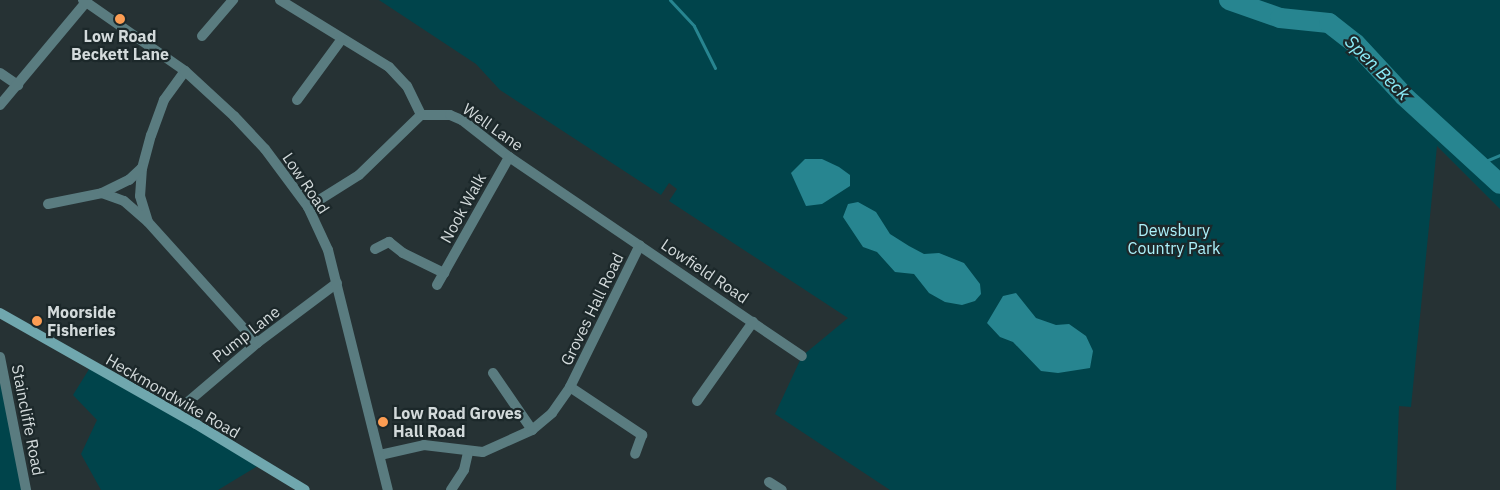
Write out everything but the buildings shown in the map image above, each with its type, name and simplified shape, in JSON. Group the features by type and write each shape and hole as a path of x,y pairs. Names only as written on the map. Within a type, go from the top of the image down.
{"main road":[{"name":"Heckmondwike Road","path":"0,313 176,412 305,490"}],"street":[{"path":"202,36 233,0"},
{"path":"280,0 342,40 389,67 407,86 421,116 359,175 308,208"},
{"path":"0,105 85,1"},
{"name":"Low Road","path":"85,1 185,71 265,149 308,208 328,250 388,490"},
{"path":"297,100 342,40"},
{"path":"148,222 140,196 142,168 164,100 185,71"},
{"path":"0,73 18,85"},
{"name":"Well Lane","path":"421,116 436,113 462,120 509,157 640,244"},
{"name":"Nook Walk","path":"437,285 509,157"},
{"path":"48,204 102,193 129,180 142,168"},
{"path":"102,193 124,200 148,222 257,344"},
{"path":"375,249 389,242 444,273"},
{"name":"Lowfield Road","path":"640,244 802,356"},
{"name":"Groves Hall Road","path":"380,455 424,445 450,446 468,452 483,452 532,430 552,414 570,387 640,244"},
{"name":"Pump Lane","path":"176,412 257,344 337,283"},
{"name":"Lowfield Road","path":"697,400 753,322"},
{"name":"Staincliffe Road","path":"0,357 26,490"},
{"path":"493,373 532,430"},
{"name":"Groves Hall Road","path":"570,387 642,435 635,454"},
{"path":"451,490 464,470 468,452"},
{"path":"769,482 782,490"}],"green space":[{"name":"Dewsbury Country Park","path":"379,0 1500,0 1500,209 1437,146 1411,407 1399,406 1396,490 890,490 775,414 802,356 848,318 669,201 677,189 669,183 661,195 500,90 476,64"},
{"path":"0,357 22,490 0,490"},
{"path":"91,366 261,464 218,490 101,490 81,454 97,420 73,395"}],"shaded area":[{"path":"805,159 822,159 839,167 850,175 850,186 822,204 806,206 791,173"},
{"path":"858,202 876,212 890,234 909,246 924,254 939,253 964,263 980,284 981,294 975,301 962,305 945,302 929,293 914,274 895,272 877,252 863,247 843,217 848,204"},
{"path":"1016,293 1036,318 1056,325 1069,324 1086,336 1093,351 1090,368 1058,373 1041,371 1013,342 1000,337 987,323 1003,296"}],"waterway":[{"path":"670,0 694,26 715,68"},
{"name":"Spen Beck","path":"1229,0 1280,18 1329,23 1355,43 1404,96 1500,184"},
{"path":"1481,163 1500,155"}],"place":[{"name":"Low Road Beckett Lane","path":"120,19"},
{"name":"Moorside Fisheries","path":"37,321"},
{"name":"Low Road Groves Hall Road","path":"383,422"}]}
